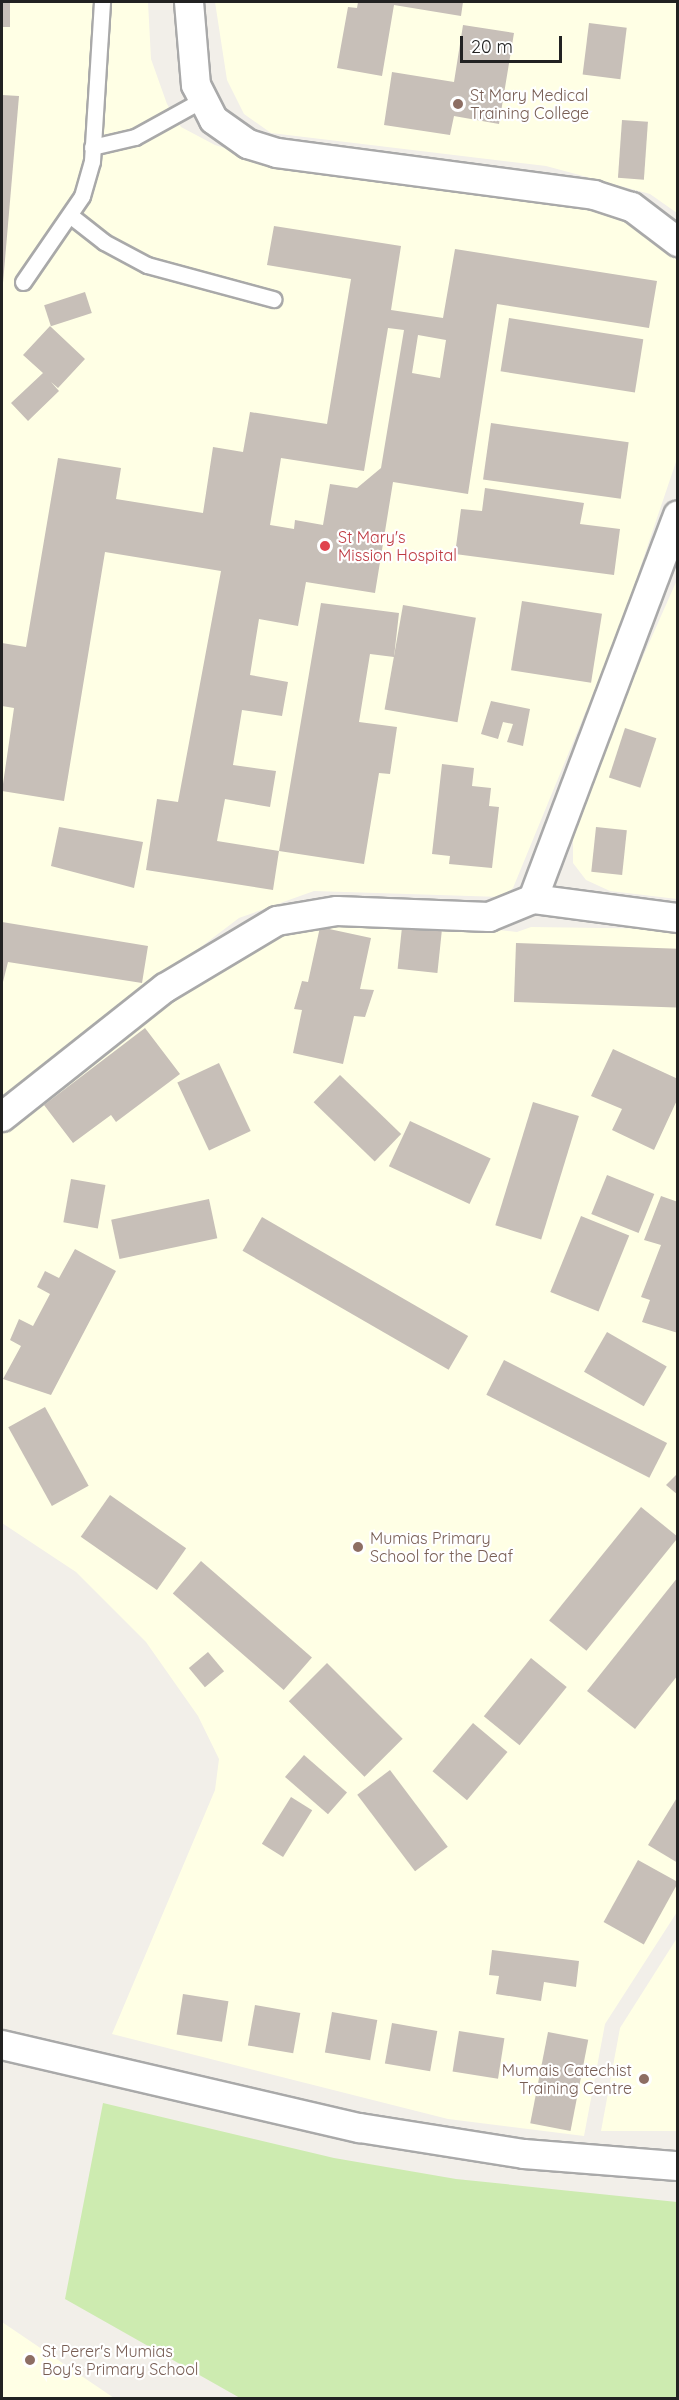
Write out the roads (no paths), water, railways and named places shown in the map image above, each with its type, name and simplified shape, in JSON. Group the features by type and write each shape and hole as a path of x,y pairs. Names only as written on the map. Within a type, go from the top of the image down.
{"street":[{"path":"189,2 189,59 202,100 225,132 277,153 594,195 632,207 678,242"},
{"path":"533,899 678,516"},
{"path":"2,1117 165,987 277,921 337,911 489,917 533,899 678,918"},
{"path":"2,2045 371,2130 524,2154 678,2166"}],"lane":[{"path":"23,282 71,216 82,196 92,147 102,2"},
{"path":"92,147 135,137 202,100"},
{"path":"71,216 104,242 147,265 273,299"}],"place":[{"name":"St Mary Medical Training College","path":"458,104"},
{"name":"St Mary's Mission Hospital","path":"325,546"},
{"name":"Mumias Primary School for the Deaf","path":"358,1547"},
{"name":"Mumais Catechist Training Centre","path":"644,2079"},
{"name":"St Perer's Mumias Boy's Primary School","path":"30,2360"}]}
